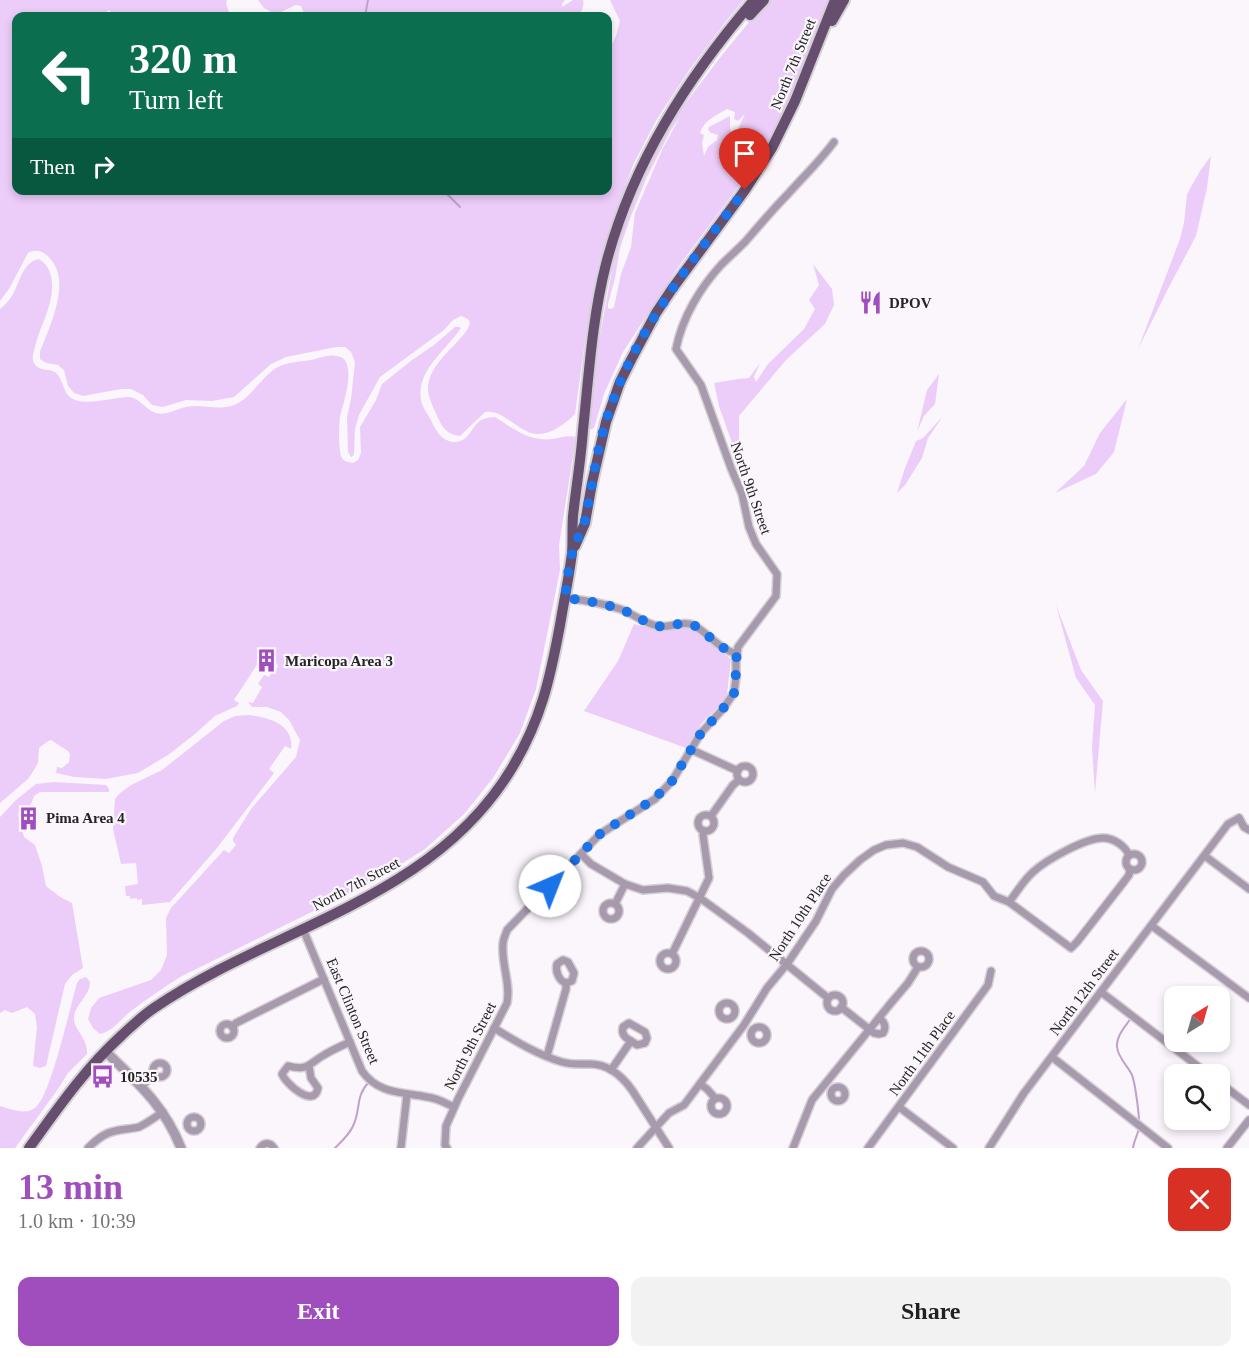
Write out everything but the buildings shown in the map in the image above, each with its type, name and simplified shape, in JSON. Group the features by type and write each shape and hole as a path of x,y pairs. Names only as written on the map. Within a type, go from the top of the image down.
{"main road":[{"name":"North 7th Street","path":"29,1148 71,1089 105,1051 149,1011 192,984 372,894 424,863 461,832 497,791 513,767 541,708 551,671 572,552 573,520 592,337 606,265 620,220 640,169 672,111 722,39 753,0"},
{"path":"687,87 764,0"},
{"name":"North 7th Street","path":"572,552 585,523 606,422 620,382 656,313 749,184 772,148 795,101 835,0"},
{"path":"821,33 831,22 844,0"}],"street":[{"name":"North 9th Street","path":"454,1107 507,1003 509,992 503,942 507,930 600,834 664,791 701,733 734,693 738,647 776,596 777,574 756,544 748,527 742,494 701,385 676,349 679,335 689,312 707,282 820,161 834,142"},
{"path":"565,598 595,602 620,609 659,627 693,624 720,647 737,654"},
{"path":"692,750 738,771"},
{"path":"747,766 753,772 753,777 749,781 744,783 739,780 737,777 741,767 747,766"},
{"path":"711,816 739,780"},
{"path":"703,815 711,816 714,821 713,826 704,831 699,828 698,820 703,815"},
{"path":"1239,818 1249,821"},
{"path":"1239,818 1244,827 1249,830"},
{"name":"North 12th Street","path":"989,1148 1024,1093 1228,824 1239,818"},
{"path":"672,954 708,878 704,831"},
{"path":"1101,838 1110,839 1124,847 1129,855 1126,864 1130,869 1129,875 1071,948 1009,902 1026,879 1041,865 1056,855 1077,846 1101,838"},
{"name":"North 10th Place","path":"637,1148 669,1113 684,1105 744,1025 767,988 787,964 816,921 832,889 860,860 874,850 894,843 917,847 948,867 982,882 994,896 1009,902"},
{"path":"580,854 591,864 625,884 643,890 669,888 687,891 700,898 748,933 828,998"},
{"path":"1129,855 1138,855 1142,861 1139,868 1130,869"},
{"path":"1205,856 1249,889"},
{"path":"615,904 625,884"},
{"path":"1152,926 1249,998"},
{"name":"East Clinton Street","path":"303,929 366,1076 386,1090 429,1097 454,1107"},
{"path":"793,1148 812,1100 908,983 918,967"},
{"name":"North 11th Place","path":"868,1148 988,985 991,970"},
{"path":"232,1027 324,979"},
{"path":"547,1056 566,983"},
{"path":"1101,992 1195,1064"},
{"path":"828,998 834,995 839,996 842,1000 842,1007"},
{"path":"828,998 827,1005 831,1010 838,1010 842,1007"},
{"path":"842,1007 877,1034 883,1033 885,1029 879,1018"},
{"path":"734,1016 752,1030"},
{"path":"494,1028 521,1044 570,1065 591,1063 611,1070 625,1081 669,1148"},
{"path":"611,1070 631,1041"},
{"path":"309,1066 311,1078 318,1088 313,1097 308,1097 286,1082 282,1074 288,1066 298,1069 309,1066 321,1056 350,1042"},
{"path":"105,1051 142,1086 163,1112 181,1148"},
{"path":"1052,1057 1168,1148"},
{"path":"142,1086 154,1074"},
{"path":"700,1084 715,1098"},
{"path":"824,1084 832,1089"},
{"path":"1230,1091 1249,1105"},
{"path":"400,1148 407,1094"},
{"path":"447,1148 445,1144 446,1126 454,1107"},
{"path":"899,1107 953,1148"},
{"path":"88,1148 105,1134 146,1124 163,1112"},
{"path":"1227,1148 1249,1120"},
{"path":"175,1136 188,1128"},
{"path":"260,1148 267,1143 274,1148"}],"shaded area":[{"path":"0,0 227,0 229,12 110,12 109,10 106,12 12,12 12,195 612,195 612,44 620,21 610,0 744,0 690,69 657,119 633,165 599,262 575,414 560,427 548,433 528,432 494,412 485,412 460,436 446,430 439,420 428,389 431,375 438,363 468,328 470,323 468,319 461,316 380,377 359,415 355,429 354,453 351,457 348,452 347,417 355,362 351,352 345,347 286,357 271,364 234,397 212,401 186,400 163,407 152,405 143,395 131,389 83,396 74,393 68,386 64,370 58,365 46,363 40,359 40,352 58,301 59,288 54,263 45,254 34,251 28,253 0,301"},
{"path":"258,0 565,0 562,7 573,0 583,0 580,12 303,12 301,6 296,5 282,12 270,12"},
{"path":"767,0 830,0 784,113 764,152 679,266 623,352 604,394 594,428 589,430 596,357 615,254 630,207 646,168 675,117","holes":["727,109 735,112 734,119 738,121 745,114 734,138 730,129 730,116 709,127 708,130 711,133 718,135 717,140 708,147 704,156 702,143 704,135 700,133 702,128 711,118","680,117 663,148 635,213 631,247 621,274 614,307 608,308 620,248 631,216 647,177"]},
{"path":"1211,156 1207,188 1196,236 1138,349 1180,239 1187,194"},
{"path":"39,259 50,272 52,290 33,360 37,367 55,372 68,396 77,401 91,402 129,397 160,414 191,406 227,407 241,401 280,366 337,356 344,359 348,373 340,417 340,449 343,459 353,463 358,460 361,453 360,427 376,400 382,384 455,327 459,327 461,328 455,337 426,372 420,392 422,404 442,437 458,442 463,440 481,420 495,417 508,426 536,438 576,437 559,545 560,570 536,689 520,733 493,778 464,814 425,849 374,881 182,976 131,1011 112,1028 100,1034 88,1019 91,1008 99,998 151,980 161,970 167,955 166,918 171,908 224,850 229,853 236,845 233,838 251,809 296,757 300,740 289,720 281,712 267,707 252,707 248,702 253,703 262,687 258,684 264,675 269,677 278,666 274,658 264,654 234,700 239,703 237,706 215,716 168,755 138,773 106,779 74,777 56,773 57,767 62,768 69,762 70,754 51,740 39,748 38,763 28,779 0,803 0,309 12,296 29,264"},
{"path":"813,264 832,289 834,305 825,324 786,360 739,416 737,457 719,406 714,383 749,378 760,363 754,377 756,382 768,364 804,329 815,309 809,300 819,285"},
{"path":"939,374 935,404 924,416 917,432 927,390"},
{"path":"1127,399 1114,452 1096,474 1055,493 1084,466 1100,433"},
{"path":"943,416 928,438 922,458 905,485 897,493 916,441 923,438"},
{"path":"1056,605 1081,670 1103,701 1095,793 1092,747 1095,705 1076,678"},
{"path":"634,624 657,630 688,626 731,659 727,694 722,703 702,723 686,748 584,711 618,661"},
{"path":"249,715 278,723 289,733 291,749 285,746 269,769 274,773 217,848 170,902 142,905 142,899 130,899 130,896 126,896 125,886 138,884 136,863 121,864 113,829 115,799 131,785 162,770 224,721 235,716"},
{"path":"54,782 106,785 109,792 40,792 34,796 28,811 18,814 24,837 35,845 46,886 72,903 83,968 72,975 65,984 46,1066 40,1068 33,1066 37,1027 35,1014 27,1007 12,1013 5,1010 0,1013 0,817 36,784"},
{"path":"86,977 90,982 89,987 75,1012 74,1022 85,1043 87,1054 68,1073 15,1148 0,1148 0,1106 28,1111 36,1107 42,1099 54,1068 77,983"}],"waterway":[{"path":"366,12 368,0"},
{"path":"448,195 460,207"},
{"path":"1131,1018 1119,1035 1117,1047 1119,1055 1132,1075 1136,1092 1139,1126 1133,1148"},
{"path":"335,1148 351,1129 360,1098 369,1082"}],"place":[{"name":"DPOV","path":"871,303"},
{"name":"Maricopa Area 3","path":"267,661"},
{"name":"Pima Area 4","path":"28,818"},
{"name":"10535","path":"102,1077"}],"route":[{"path":"550,886 600,834 664,791 701,733 734,693 737,654 720,647 693,624 659,627 620,609 595,602 565,598 572,552 585,523 602,437 620,382 656,313 745,190"}]}
